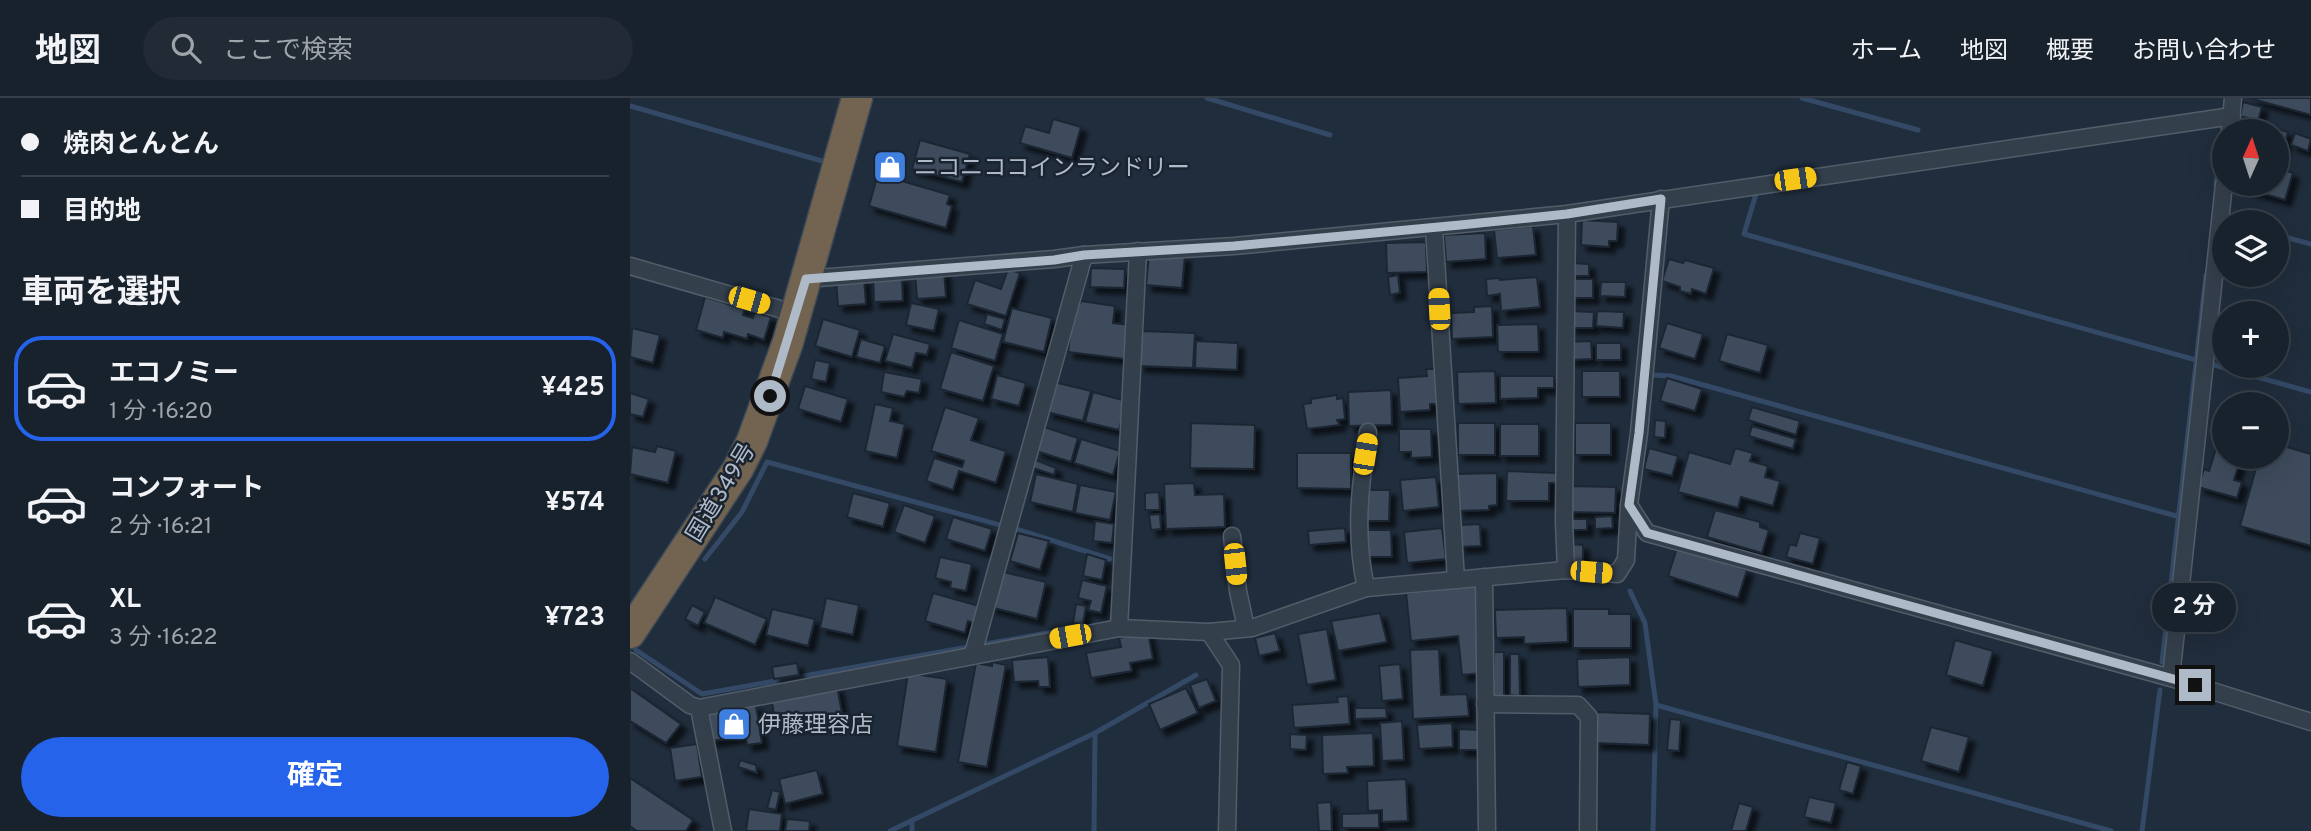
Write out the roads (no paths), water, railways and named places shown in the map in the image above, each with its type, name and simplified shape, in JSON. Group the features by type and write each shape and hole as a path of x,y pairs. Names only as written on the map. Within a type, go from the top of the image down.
{"highway":[{"name":"国道349号","path":"630,633 639,602 738,469 752,441 797,314 857,98"}],"street":[{"path":"2231,119 2233,98"},
{"path":"806,279 1054,260 1084,255 1234,246 1567,214 2212,126"},
{"path":"2171,678 2223,196"},
{"path":"630,661 690,705 699,708 1119,628 1209,632 1246,628 1366,588 1566,570 1617,574 1626,560 1629,505 1639,433 1661,199"},
{"path":"1566,570 1564,522 1567,214"},
{"path":"1434,227 1456,580"},
{"path":"1119,628 1138,251"},
{"path":"973,654 1084,255"},
{"path":"630,266 797,314"},
{"path":"1366,588 1360,560 1358,498 1368,432"},
{"path":"1629,505 1647,533 2171,678 2311,722"},
{"path":"1232,536 1238,591 1246,628"},
{"path":"1484,577 1487,831"},
{"path":"1209,632 1231,664 1227,831"},
{"path":"1485,704 1578,705 1589,717 1588,831"},
{"path":"699,708 723,831"}],"waterway":[{"path":"1207,98 1330,135"},
{"path":"1802,98 1918,130"},
{"path":"630,106 822,161"},
{"path":"1756,194 1744,234 2311,392"},
{"path":"2289,238 2311,244"},
{"path":"2162,662 2206,275"},
{"path":"1653,375 1671,376 2180,517"},
{"path":"705,559 742,512 767,462 1019,530 1110,559"},
{"path":"1630,591 1645,623 1656,705 1653,831"},
{"path":"636,650 702,694 1059,631"},
{"path":"890,831 1095,733 1196,675"},
{"path":"2142,831 2160,690"},
{"path":"1656,705 2111,831"},
{"path":"1094,831 1095,733"},
{"path":"912,820 912,831"}],"place":[{"name":"ニコニココインランドリー","path":"890,167"},
{"name":"伊藤理容店","path":"734,724"}]}
